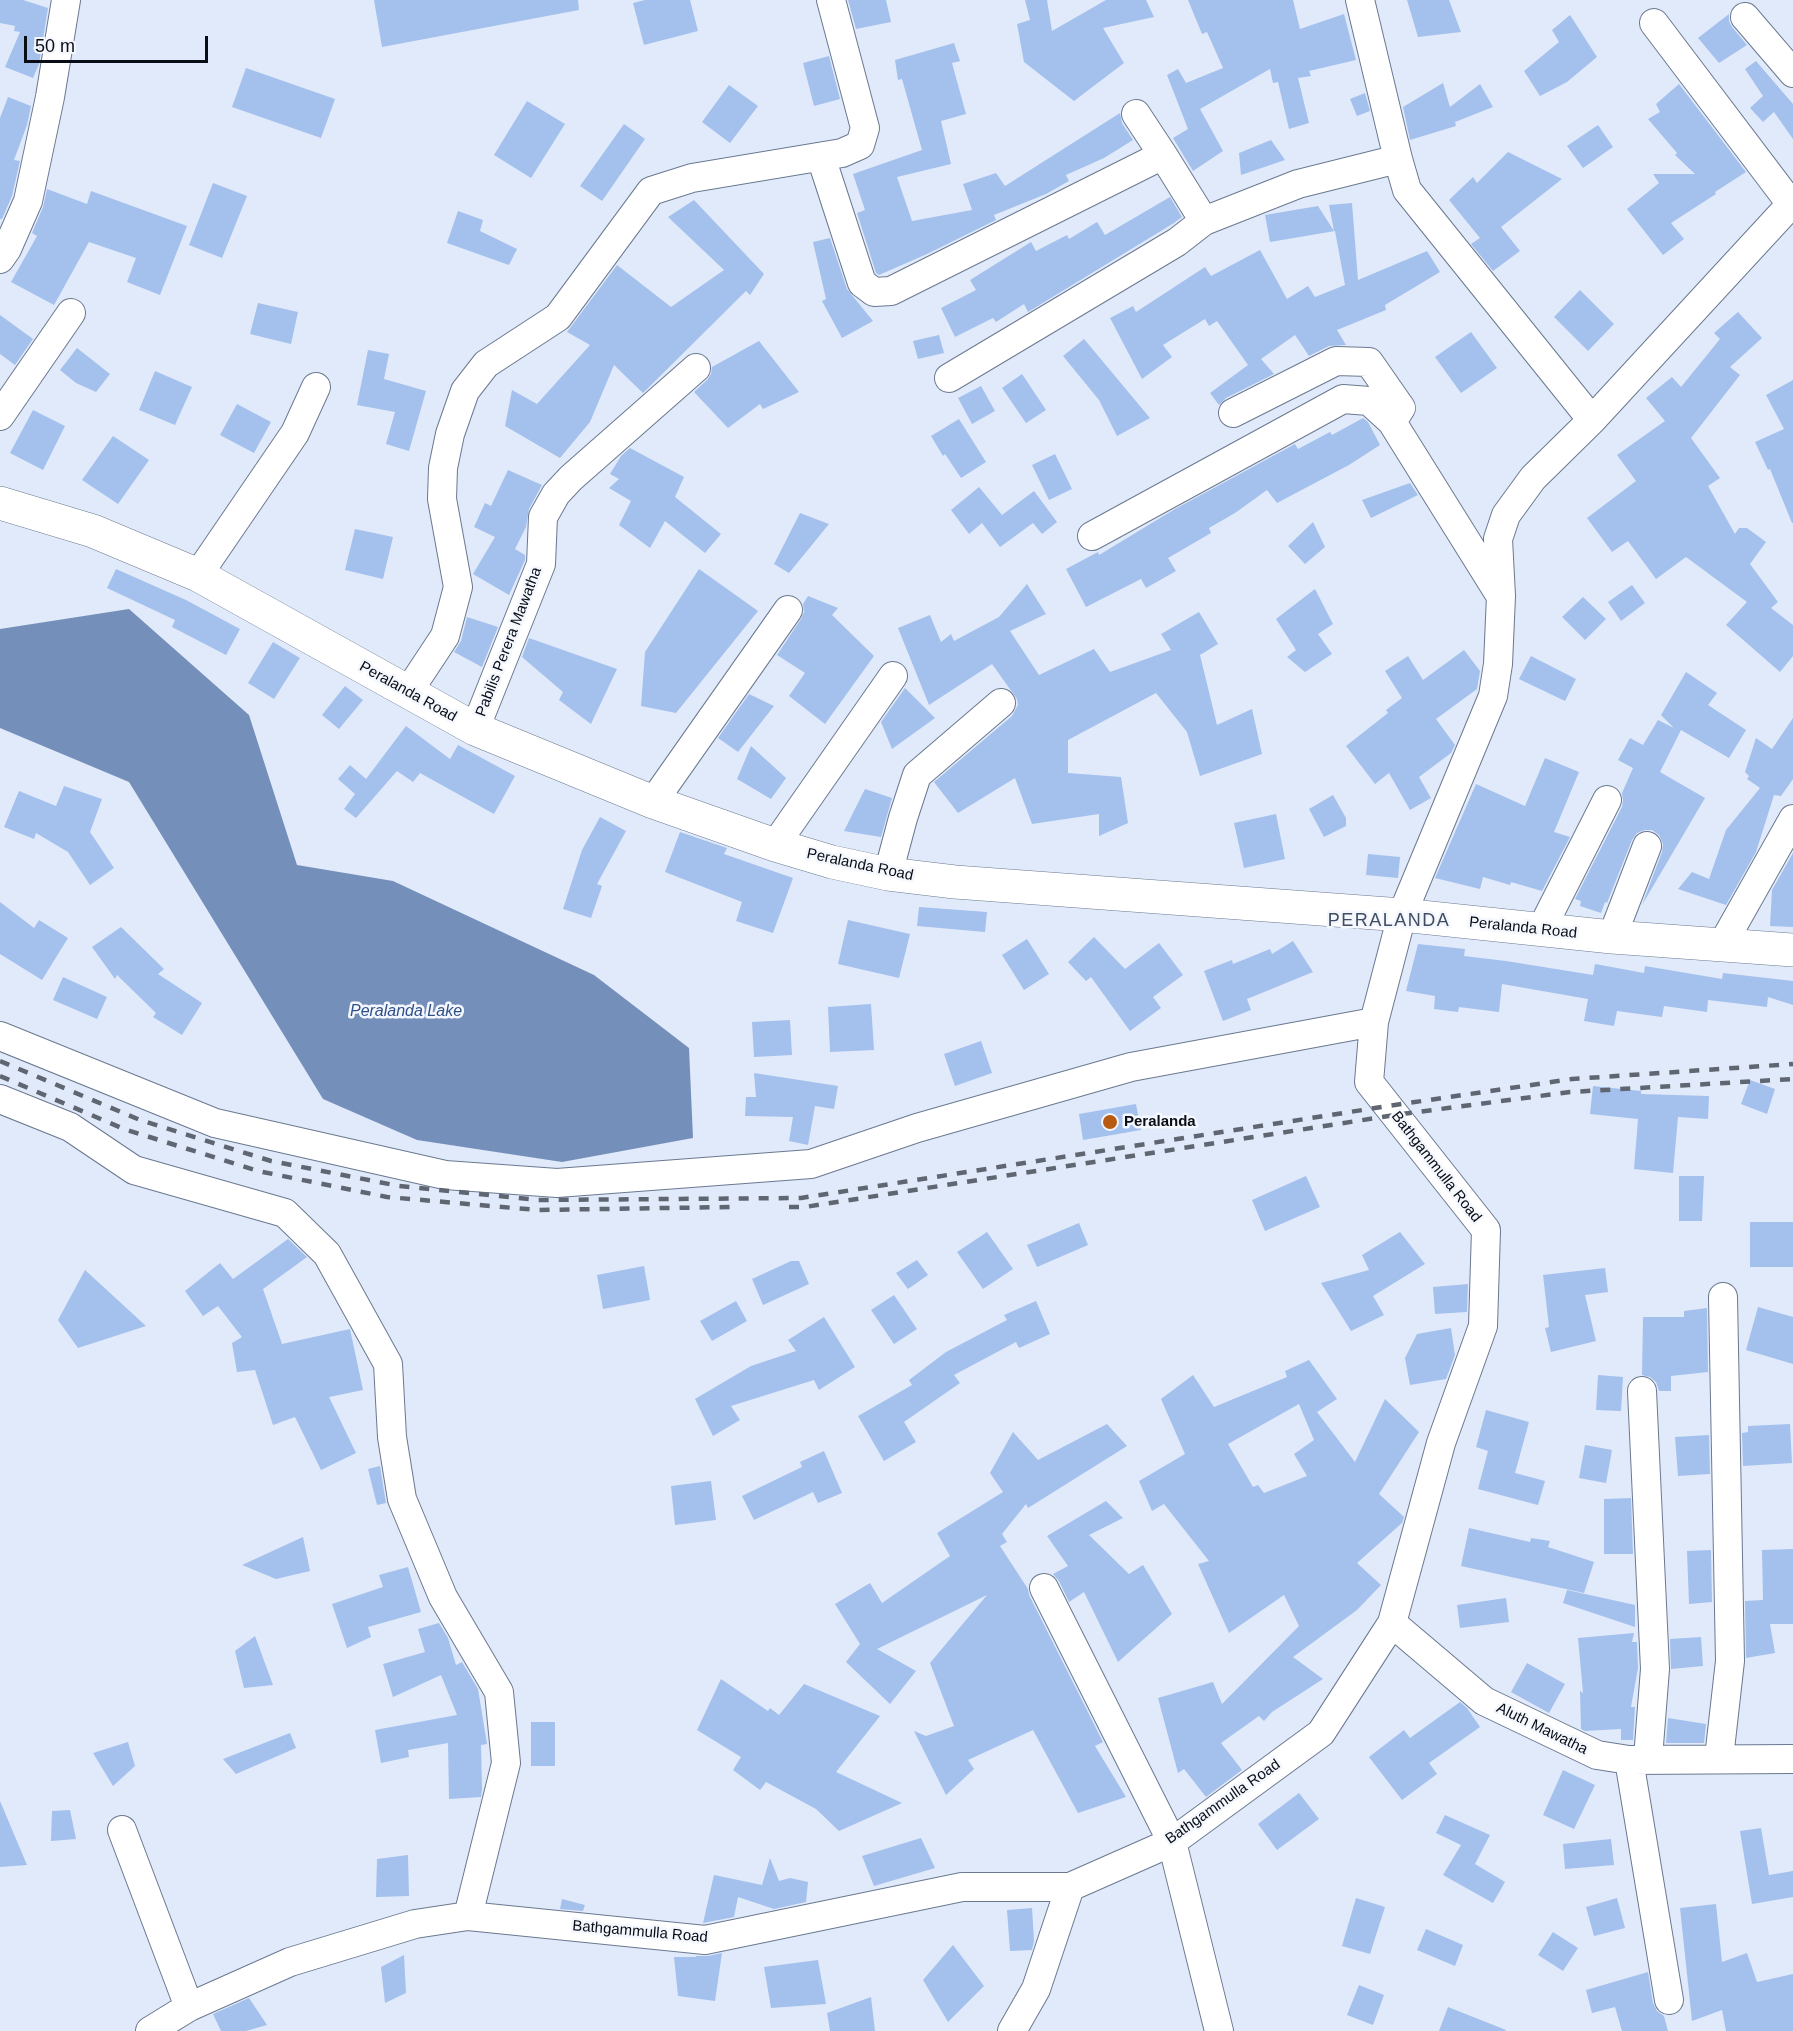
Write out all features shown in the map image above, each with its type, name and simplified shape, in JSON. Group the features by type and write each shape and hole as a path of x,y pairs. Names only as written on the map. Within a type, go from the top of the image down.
{"main road":[{"name":"Peralanda Road","path":"0,503 93,531 198,575 476,729 653,802 832,862 888,874 955,882 1402,915 1612,937 1793,950"}],"street":[{"path":"0,259 7,249 28,201 50,97 66,0"},
{"path":"408,692 445,636 458,587 442,499 443,468 450,434 465,391 486,364 558,317 651,191 692,178 842,153 860,145 865,128 831,0"},
{"path":"1360,0 1407,190 1593,420"},
{"path":"1744,17 1793,73"},
{"path":"1654,23 1792,203"},
{"path":"1136,114 1204,221"},
{"path":"820,157 862,283 874,292 891,291 1163,155"},
{"path":"949,378 1177,242 1204,221 1298,184 1398,159"},
{"name":"Bathgammulla Road","path":"150,2031 189,2007 290,1962 415,1924 468,1916 705,1940 962,1887 1070,1887 1172,1842 1321,1733 1392,1623 1441,1443 1483,1326 1486,1230 1369,1082 1374,1022 1402,915 1493,696 1498,664 1501,596 1498,539 1506,515 1533,478 1593,420 1792,203"},
{"path":"0,416 71,314"},
{"path":"1233,413 1336,361 1369,362 1401,408 1392,422"},
{"name":"Pabilis Perera Mawatha","path":"476,729 541,564 543,517 556,494 571,478 696,368"},
{"path":"198,575 295,433 316,387"},
{"path":"1092,536 1343,399 1369,401 1392,422 1501,596"},
{"path":"653,802 788,610"},
{"path":"776,845 893,676"},
{"path":"888,874 917,775 1001,702"},
{"path":"1540,930 1607,800"},
{"path":"1722,945 1793,819"},
{"path":"1612,937 1647,846"},
{"path":"0,1036 214,1124 446,1175 557,1183 811,1164 917,1128 1131,1067 1374,1022"},
{"path":"0,1099 70,1127 135,1170 285,1213 327,1254 388,1364 392,1437 402,1499 443,1597 499,1692 506,1763 468,1916"},
{"path":"1719,1758 1730,1661 1723,1297"},
{"path":"1642,1391 1655,1669 1638,1759 1669,2000"},
{"path":"1044,1588 1172,1842 1219,2031"},
{"name":"Aluth Mawatha","path":"1392,1623 1484,1701 1597,1755 1638,1759 1793,1759"},
{"path":"122,1830 189,2007"},
{"path":"1012,2031 1036,1989 1070,1887"}],"water":[{"name":"Peralanda Lake","path":"129,609 249,715 297,865 393,881 594,975 689,1048 693,1138 562,1162 417,1140 323,1099 129,782 0,728 0,629"}],"building":[{"path":"0,0 23,0 48,8 39,64 33,78 5,67 20,32 14,31 15,26 0,23"},
{"path":"374,0 578,0 579,10 382,47"},
{"path":"645,0 690,0 698,31 644,45 633,3"},
{"path":"848,0 886,0 891,22 856,29"},
{"path":"1025,0 1047,0 1052,31 1106,0 1146,0 1154,17 1103,28 1124,63 1074,101 1024,62 1017,24 1030,20"},
{"path":"1188,0 1293,0 1300,29 1344,14 1356,60 1309,71 1311,76 1298,78 1309,123 1289,129 1278,82 1273,83 1270,69 1200,109 1223,151 1193,171 1173,138 1188,129 1167,75 1178,69 1186,83 1223,68 1207,32 1202,34"},
{"path":"1407,0 1449,0 1461,32 1418,37"},
{"path":"1729,14 1732,27 1747,45 1719,63 1698,38"},
{"path":"1570,15 1597,57 1567,82 1540,96 1524,71 1559,42 1552,30"},
{"path":"954,43 960,61 952,63 966,114 941,121 951,164 897,177 912,221 972,210 963,184 996,173 1005,186 1120,113 1122,123 1133,140 1104,158 1066,175 1069,181 1046,194 994,215 996,220 879,275 876,273 857,213 865,210 853,174 922,150 902,79 898,80 895,60"},
{"path":"829,56 840,99 814,106 803,63"},
{"path":"1756,61 1793,104 1793,139 1774,112 1763,122 1750,108 1763,96 1745,69"},
{"path":"246,68 335,99 321,138 232,107"},
{"path":"1443,83 1450,107 1480,84 1493,107 1455,122 1456,126 1410,140 1403,107"},
{"path":"1679,84 1746,172 1671,223 1684,239 1663,255 1627,209 1659,183 1653,174 1695,174 1675,155 1677,153 1648,119 1660,112 1656,104"},
{"path":"729,85 758,106 730,143 702,122"},
{"path":"1365,93 1370,111 1357,116 1350,99"},
{"path":"8,97 31,106 27,125 14,160 20,161 12,196 0,219 0,118"},
{"path":"527,101 565,124 531,178 494,155"},
{"path":"624,124 645,139 602,201 580,186"},
{"path":"1598,125 1613,147 1583,168 1567,146"},
{"path":"1271,140 1285,160 1241,175 1239,153"},
{"path":"1508,152 1562,179 1501,227 1520,251 1493,271 1471,244 1480,238 1449,200 1473,177 1477,183"},
{"path":"213,183 247,196 222,258 189,245"},
{"path":"47,189 87,204 91,191 187,226 160,295 127,282 136,258 89,242 54,305 11,282 37,236 32,233 43,207"},
{"path":"1170,197 1182,217 1174,223 1028,312 1024,304 996,322 993,318 955,337 941,308 976,290 970,280 1031,242 1036,251 1067,235 1069,239 1097,222 1105,235"},
{"path":"694,200 764,274 750,295 746,291 643,393 614,365 590,422 560,458 505,426 512,390 537,404 590,345 567,332 617,265 671,307 724,270 668,217"},
{"path":"1352,203 1358,280 1427,251 1440,272 1385,305 1386,310 1337,330 1346,345 1329,346 1309,356 1295,335 1261,359 1274,374 1226,398 1219,405 1210,393 1248,365 1217,321 1209,326 1205,319 1163,345 1172,357 1142,379 1110,318 1133,306 1136,312 1205,267 1211,276 1260,250 1287,299 1308,286 1315,297 1345,285 1335,231 1270,242 1265,215 1318,206 1334,231 1329,205"},
{"path":"458,211 483,220 480,231 517,249 509,265 447,243"},
{"path":"830,238 847,289 873,321 842,338 822,301 826,299 813,242"},
{"path":"1580,290 1614,324 1588,351 1554,317"},
{"path":"258,303 298,312 291,344 250,334"},
{"path":"1738,312 1762,338 1730,367 1740,375 1691,438 1720,478 1708,486 1735,534 1739,528 1747,528 1766,542 1750,564 1778,602 1771,608 1793,625 1793,656 1780,672 1726,625 1747,602 1686,557 1656,579 1628,541 1612,552 1587,518 1636,481 1617,455 1665,421 1646,398 1672,377 1681,387 1720,339 1714,333"},
{"path":"0,315 33,339 15,365 0,354"},
{"path":"1471,332 1497,368 1461,393 1435,357"},
{"path":"939,335 944,353 918,359 913,341"},
{"path":"1084,339 1150,418 1117,436 1099,400 1063,356"},
{"path":"759,341 799,392 763,409 760,404 728,428 694,392 707,380 712,367"},
{"path":"77,348 110,374 96,392 76,383 60,370"},
{"path":"368,350 389,354 384,379 426,391 409,451 386,444 395,412 357,405"},
{"path":"155,371 192,387 175,425 139,410"},
{"path":"1022,374 1046,410 1026,423 1002,388"},
{"path":"1793,380 1792,523 1770,469 1768,470 1755,442 1784,429 1766,395"},
{"path":"981,386 995,411 972,424 958,398"},
{"path":"237,404 271,422 254,453 220,435"},
{"path":"33,410 65,426 43,470 10,453"},
{"path":"1363,418 1368,422 1380,445 1349,465 1277,503 1267,490 1209,528 1211,533 1168,558 1176,571 1146,588 1141,579 1086,607 1066,569 1098,552 1099,555 1175,509 1295,444 1298,449 1330,432 1332,435"},
{"path":"959,419 986,462 961,478 945,454 943,456 931,436"},
{"path":"113,436 149,460 118,504 82,480"},
{"path":"630,448 684,477 675,497 721,534 705,553 665,521 650,548 619,525 631,501 609,488 619,479 610,474 621,456"},
{"path":"1055,454 1072,489 1049,500 1032,465"},
{"path":"508,470 542,485 529,509 526,527 515,549 525,555 525,560 509,595 473,574 495,537 474,527 485,503 491,506"},
{"path":"1410,483 1418,495 1371,518 1362,500"},
{"path":"979,487 1002,515 1034,491 1057,522 1042,534 1033,523 1000,547 982,523 969,534 951,510"},
{"path":"800,513 829,524 789,573 774,564"},
{"path":"1313,522 1325,547 1305,564 1288,546"},
{"path":"355,529 393,537 383,579 345,570"},
{"path":"116,569 186,600 240,629 226,655 172,627 175,620 107,588"},
{"path":"699,569 758,611 676,713 641,706 645,652"},
{"path":"1027,584 1046,614 1010,631 1039,675 1094,649 1110,672 1171,650 1161,634 1199,612 1218,644 1200,655 1217,725 1252,709 1262,754 1200,776 1187,732 1156,693 1068,740 1068,773 1121,777 1128,823 1099,836 1099,814 1032,824 1015,778 958,813 934,782 1012,716 1018,705 1017,699 992,664 929,705 898,628 930,615 941,642 951,634 954,641 999,617"},
{"path":"1632,585 1645,603 1621,621 1608,602"},
{"path":"1315,589 1333,624 1318,634 1332,654 1305,672 1287,657 1296,650 1276,619"},
{"path":"808,596 838,608 832,615 874,656 825,724 789,696 805,673 777,655 801,619 804,612 803,604"},
{"path":"1583,597 1606,619 1585,640 1562,617"},
{"path":"467,617 498,627 482,667 454,652 461,641"},
{"path":"529,638 617,669 591,724 559,700 563,692 522,657"},
{"path":"273,642 300,658 274,699 248,683"},
{"path":"1464,650 1480,671 1477,689 1436,719 1455,745 1451,753 1419,777 1431,798 1410,810 1389,773 1375,784 1346,746 1388,713 1386,710 1402,698 1385,671 1408,656 1423,680"},
{"path":"1531,656 1576,679 1565,701 1519,679"},
{"path":"1686,672 1717,693 1708,705 1746,730 1729,758 1681,730 1660,772 1705,798 1642,905 1662,852 1663,844 1659,835 1652,830 1637,833 1632,840 1601,913 1580,906 1581,901 1575,899 1622,807 1622,793 1633,768 1618,760 1630,738 1643,745 1658,720 1674,728 1661,715"},
{"path":"345,686 363,700 339,729 322,715"},
{"path":"905,688 935,718 892,749 881,722"},
{"path":"749,694 774,706 738,752 718,738"},
{"path":"1793,718 1793,779 1781,796 1774,795 1756,852 1726,905 1678,889 1692,872 1709,879 1726,830 1760,788 1747,779 1749,776 1745,772 1756,738 1772,749"},
{"path":"406,726 450,759 458,745 515,776 494,814 420,773 413,782 397,771 356,818 344,809 355,794 338,779 350,765 366,779"},
{"path":"751,746 786,778 771,799 737,779"},
{"path":"1545,758 1579,772 1554,832 1570,837 1542,891 1483,877 1480,889 1435,878 1476,784 1525,806"},
{"path":"64,786 102,799 90,832 114,868 90,885 68,852 36,833 34,839 4,827 19,791 56,806"},
{"path":"865,789 892,798 881,837 844,831"},
{"path":"1333,795 1346,818 1346,826 1324,837 1309,809"},
{"path":"1276,814 1285,859 1244,868 1234,823"},
{"path":"600,817 626,831 597,884 602,886 591,918 563,909 582,850"},
{"path":"680,832 727,848 724,854 793,878 773,933 736,921 742,902 665,872"},
{"path":"1793,853 1793,927 1770,926 1772,890"},
{"path":"1368,854 1400,857 1398,878 1366,875"},
{"path":"0,902 34,928 39,920 68,938 42,980 0,954"},
{"path":"919,907 987,912 985,932 917,926"},
{"path":"848,920 910,934 899,978 838,964"},
{"path":"121,927 164,969 158,974 202,1003 182,1035 153,1017 156,1013 117,975 115,979 92,947"},
{"path":"1094,937 1125,969 1159,943 1183,975 1153,997 1161,1008 1130,1031 1091,977 1086,981 1068,962"},
{"path":"1027,939 1049,974 1024,990 1002,955"},
{"path":"1293,941 1313,972 1247,999 1251,1010 1223,1021 1204,971 1232,960 1233,964 1270,949 1272,954"},
{"path":"1418,944 1465,949 1464,956 1593,975 1595,964 1644,973 1645,966 1722,979 1723,973 1793,981 1793,1005 1768,997 1767,1007 1708,1000 1707,1012 1664,1006 1662,1017 1617,1011 1614,1026 1584,1021 1588,999 1502,984 1499,1012 1459,1007 1458,1012 1434,1009 1435,996 1406,991"},
{"path":"63,977 107,997 97,1019 53,1000"},
{"path":"871,1004 874,1050 830,1052 828,1007"},
{"path":"790,1020 792,1055 754,1057 752,1022"},
{"path":"981,1041 992,1073 955,1086 944,1054"},
{"path":"754,1073 838,1086 834,1109 815,1106 808,1145 789,1141 793,1117 745,1116 746,1097 756,1097"},
{"path":"1750,1080 1775,1089 1767,1114 1741,1104"},
{"path":"1593,1086 1641,1091 1641,1094 1709,1096 1708,1119 1678,1117 1673,1173 1634,1169 1638,1119 1590,1114"},
{"name":"Peralanda","path":"1136,1104 1141,1130 1083,1140 1079,1114"},
{"path":"1306,1176 1320,1207 1265,1231 1252,1200"},
{"path":"1679,1176 1704,1176 1702,1221 1679,1221"},
{"path":"1750,1222 1793,1222 1793,1267 1750,1267"},
{"path":"1079,1223 1088,1245 1037,1267 1027,1245"},
{"path":"987,1232 1013,1269 983,1289 957,1252"},
{"path":"1400,1232 1425,1264 1373,1296 1384,1315 1351,1331 1321,1283 1369,1270 1362,1255"},
{"path":"288,1239 307,1257 263,1289 282,1344 350,1329 363,1390 329,1397 356,1453 321,1470 295,1417 273,1425 255,1370 237,1372 232,1343 242,1337 218,1306 203,1316 185,1291 220,1263 233,1279"},
{"path":"917,1260 928,1275 908,1289 896,1273"},
{"path":"791,1261 799,1261 809,1284 763,1305 752,1279"},
{"path":"644,1266 650,1300 603,1309 597,1275"},
{"path":"1605,1268 1608,1292 1585,1295 1596,1341 1551,1352 1545,1328 1549,1327 1543,1275"},
{"path":"85,1270 146,1326 78,1348 58,1320"},
{"path":"1468,1284 1467,1312 1435,1314 1433,1287"},
{"path":"894,1295 917,1329 894,1344 871,1310"},
{"path":"736,1301 747,1321 712,1341 700,1321"},
{"path":"1036,1301 1050,1334 1019,1348 1016,1342 954,1375 960,1383 904,1422 916,1442 884,1461 858,1416 912,1385 909,1380 946,1352 1007,1320 1004,1315"},
{"path":"1758,1307 1793,1317 1793,1364 1746,1350"},
{"path":"1707,1308 1708,1372 1671,1376 1671,1391 1659,1391 1656,1382 1642,1375 1643,1317 1684,1317 1684,1311"},
{"path":"824,1317 855,1367 819,1390 814,1380 731,1406 740,1420 713,1436 695,1399 751,1366 796,1351 788,1340"},
{"path":"1451,1328 1455,1355 1446,1379 1410,1385 1405,1358 1417,1334"},
{"path":"1309,1360 1337,1399 1317,1412 1355,1462 1385,1399 1419,1432 1379,1494 1404,1517 1402,1523 1357,1563 1381,1585 1357,1610 1293,1657 1323,1679 1272,1712 1264,1721 1259,1716 1221,1743 1242,1770 1206,1797 1184,1769 1178,1773 1158,1698 1213,1682 1222,1704 1299,1626 1284,1595 1229,1633 1198,1564 1209,1561 1164,1504 1152,1511 1139,1481 1185,1454 1161,1399 1193,1375 1214,1407 1287,1377 1285,1371","holes":["1299,1404 1314,1440 1294,1454 1307,1476 1264,1493 1258,1485 1253,1487 1228,1444"]},
{"path":"1598,1375 1623,1377 1621,1411 1596,1410"},
{"path":"1486,1410 1529,1422 1515,1473 1545,1481 1538,1505 1478,1489 1488,1451 1476,1447"},
{"path":"1107,1424 1127,1446 1028,1508 1026,1504 1002,1534 1007,1542 1000,1546 1028,1589 1103,1742 1095,1746 1126,1797 1078,1813 1033,1730 968,1760 974,1769 946,1795 914,1731 926,1736 954,1726 930,1663 987,1595 877,1649 916,1671 890,1704 846,1662 860,1644 835,1604 870,1583 882,1603 950,1556 937,1533 1003,1492 990,1473 1013,1432 1038,1460"},
{"path":"1790,1424 1792,1463 1743,1466 1742,1433 1748,1432 1748,1426"},
{"path":"1709,1435 1710,1474 1678,1476 1675,1437"},
{"path":"1585,1445 1612,1450 1606,1483 1579,1478"},
{"path":"824,1451 842,1493 818,1503 813,1492 754,1520 742,1496 802,1467 800,1462"},
{"path":"380,1466 386,1503 377,1505 368,1469"},
{"path":"711,1481 716,1520 675,1525 671,1486"},
{"path":"1631,1498 1633,1554 1604,1554 1604,1499"},
{"path":"1106,1501 1123,1518 1089,1535 1129,1574 1143,1565 1172,1614 1118,1662 1084,1592 1069,1602 1053,1574 1068,1566 1047,1536"},
{"path":"1469,1528 1530,1542 1531,1538 1550,1541 1548,1547 1594,1562 1584,1593 1461,1566"},
{"path":"303,1537 310,1571 276,1579 242,1565"},
{"path":"1793,1549 1793,1624 1770,1624 1775,1653 1746,1658 1745,1601 1763,1600 1762,1550"},
{"path":"1711,1550 1712,1602 1689,1604 1687,1551"},
{"path":"408,1567 421,1612 368,1627 371,1637 347,1648 332,1604 383,1587 379,1575"},
{"path":"1567,1590 1635,1605 1635,1627 1563,1603"},
{"path":"1506,1598 1509,1622 1460,1628 1457,1605"},
{"path":"439,1623 448,1638 456,1665 462,1662 478,1689 487,1744 481,1745 481,1797 449,1799 448,1743 408,1750 409,1757 381,1763 375,1730 457,1715 441,1675 393,1697 383,1664 425,1652 418,1629"},
{"path":"1634,1633 1632,1642 1637,1642 1638,1668 1631,1707 1635,1707 1633,1740 1621,1740 1621,1729 1585,1731 1581,1729 1580,1691 1583,1693 1578,1638"},
{"path":"255,1636 273,1685 244,1688 235,1651"},
{"path":"1701,1637 1703,1666 1671,1669 1670,1639"},
{"path":"1527,1663 1565,1684 1549,1713 1511,1692"},
{"path":"721,1679 768,1711 770,1708 779,1715 804,1684 880,1716 836,1772 902,1803 839,1831 816,1809 766,1782 760,1790 733,1770 741,1757 697,1730"},
{"path":"1460,1702 1480,1727 1429,1763 1437,1774 1402,1800 1369,1757 1404,1730 1410,1738"},
{"path":"1668,1718 1706,1724 1704,1743 1666,1743"},
{"path":"531,1722 555,1722 555,1766 531,1766"},
{"path":"290,1733 296,1748 236,1774 223,1759"},
{"path":"128,1742 135,1766 113,1786 93,1753"},
{"path":"1563,1770 1595,1785 1574,1829 1543,1815"},
{"path":"1299,1793 1319,1819 1277,1850 1258,1824"},
{"path":"0,1801 27,1865 0,1867"},
{"path":"70,1810 76,1839 51,1841 52,1811"},
{"path":"1445,1815 1490,1835 1475,1864 1505,1882 1493,1903 1443,1875 1461,1845 1436,1833"},
{"path":"1761,1828 1769,1875 1793,1871 1793,1897 1752,1904 1740,1831"},
{"path":"921,1838 935,1868 874,1886 862,1856"},
{"path":"1611,1839 1614,1865 1565,1869 1563,1844"},
{"path":"408,1855 409,1896 376,1897 377,1859"},
{"path":"770,1858 779,1881 790,1878 808,1882 806,1902 774,1909 738,1897 734,1917 703,1923 714,1875 762,1885"},
{"path":"1356,1898 1385,1907 1370,1954 1342,1946"},
{"path":"1617,1898 1625,1928 1594,1936 1586,1907"},
{"path":"562,1899 585,1905 583,1911 560,1909"},
{"path":"1716,1904 1722,1962 1747,1953 1757,1982 1793,1974 1793,2031 1726,2031 1722,2010 1692,2021 1680,1908"},
{"path":"1032,1908 1034,1941 1032,1950 1010,1951 1007,1910"},
{"path":"1426,1929 1463,1945 1455,1966 1417,1950"},
{"path":"1553,1932 1578,1948 1563,1971 1538,1955"},
{"path":"953,1945 984,1986 948,2022 923,1980"},
{"path":"722,1953 715,2001 678,1996 674,1957 708,1956"},
{"path":"404,1955 406,1993 385,2003 381,1967"},
{"path":"818,1960 826,2004 771,2008 764,1967"},
{"path":"1648,1972 1653,2003 1657,2011 1664,2016 1668,2031 1622,2031 1615,2007 1592,2013 1586,1990"},
{"path":"1359,1985 1384,1995 1373,2025 1347,2015"},
{"path":"871,1997 875,2031 830,2031 827,2013"},
{"path":"249,1998 267,2025 246,2031 221,2031 213,2014"},
{"path":"1448,2007 1506,2030 1439,2031"}],"railway":[{"path":"0,1061 140,1120 271,1161 399,1186 538,1200 801,1198 1572,1079 1793,1064"},
{"path":"0,1076 124,1129 258,1171 387,1197 537,1210 732,1207"},
{"path":"789,1207 805,1207 1395,1115 1570,1092 1793,1079"}],"place":[{"name":"Peralanda","path":"1110,1122"}],"district":[{"name":"PERALANDA","path":"1389,921"}]}
